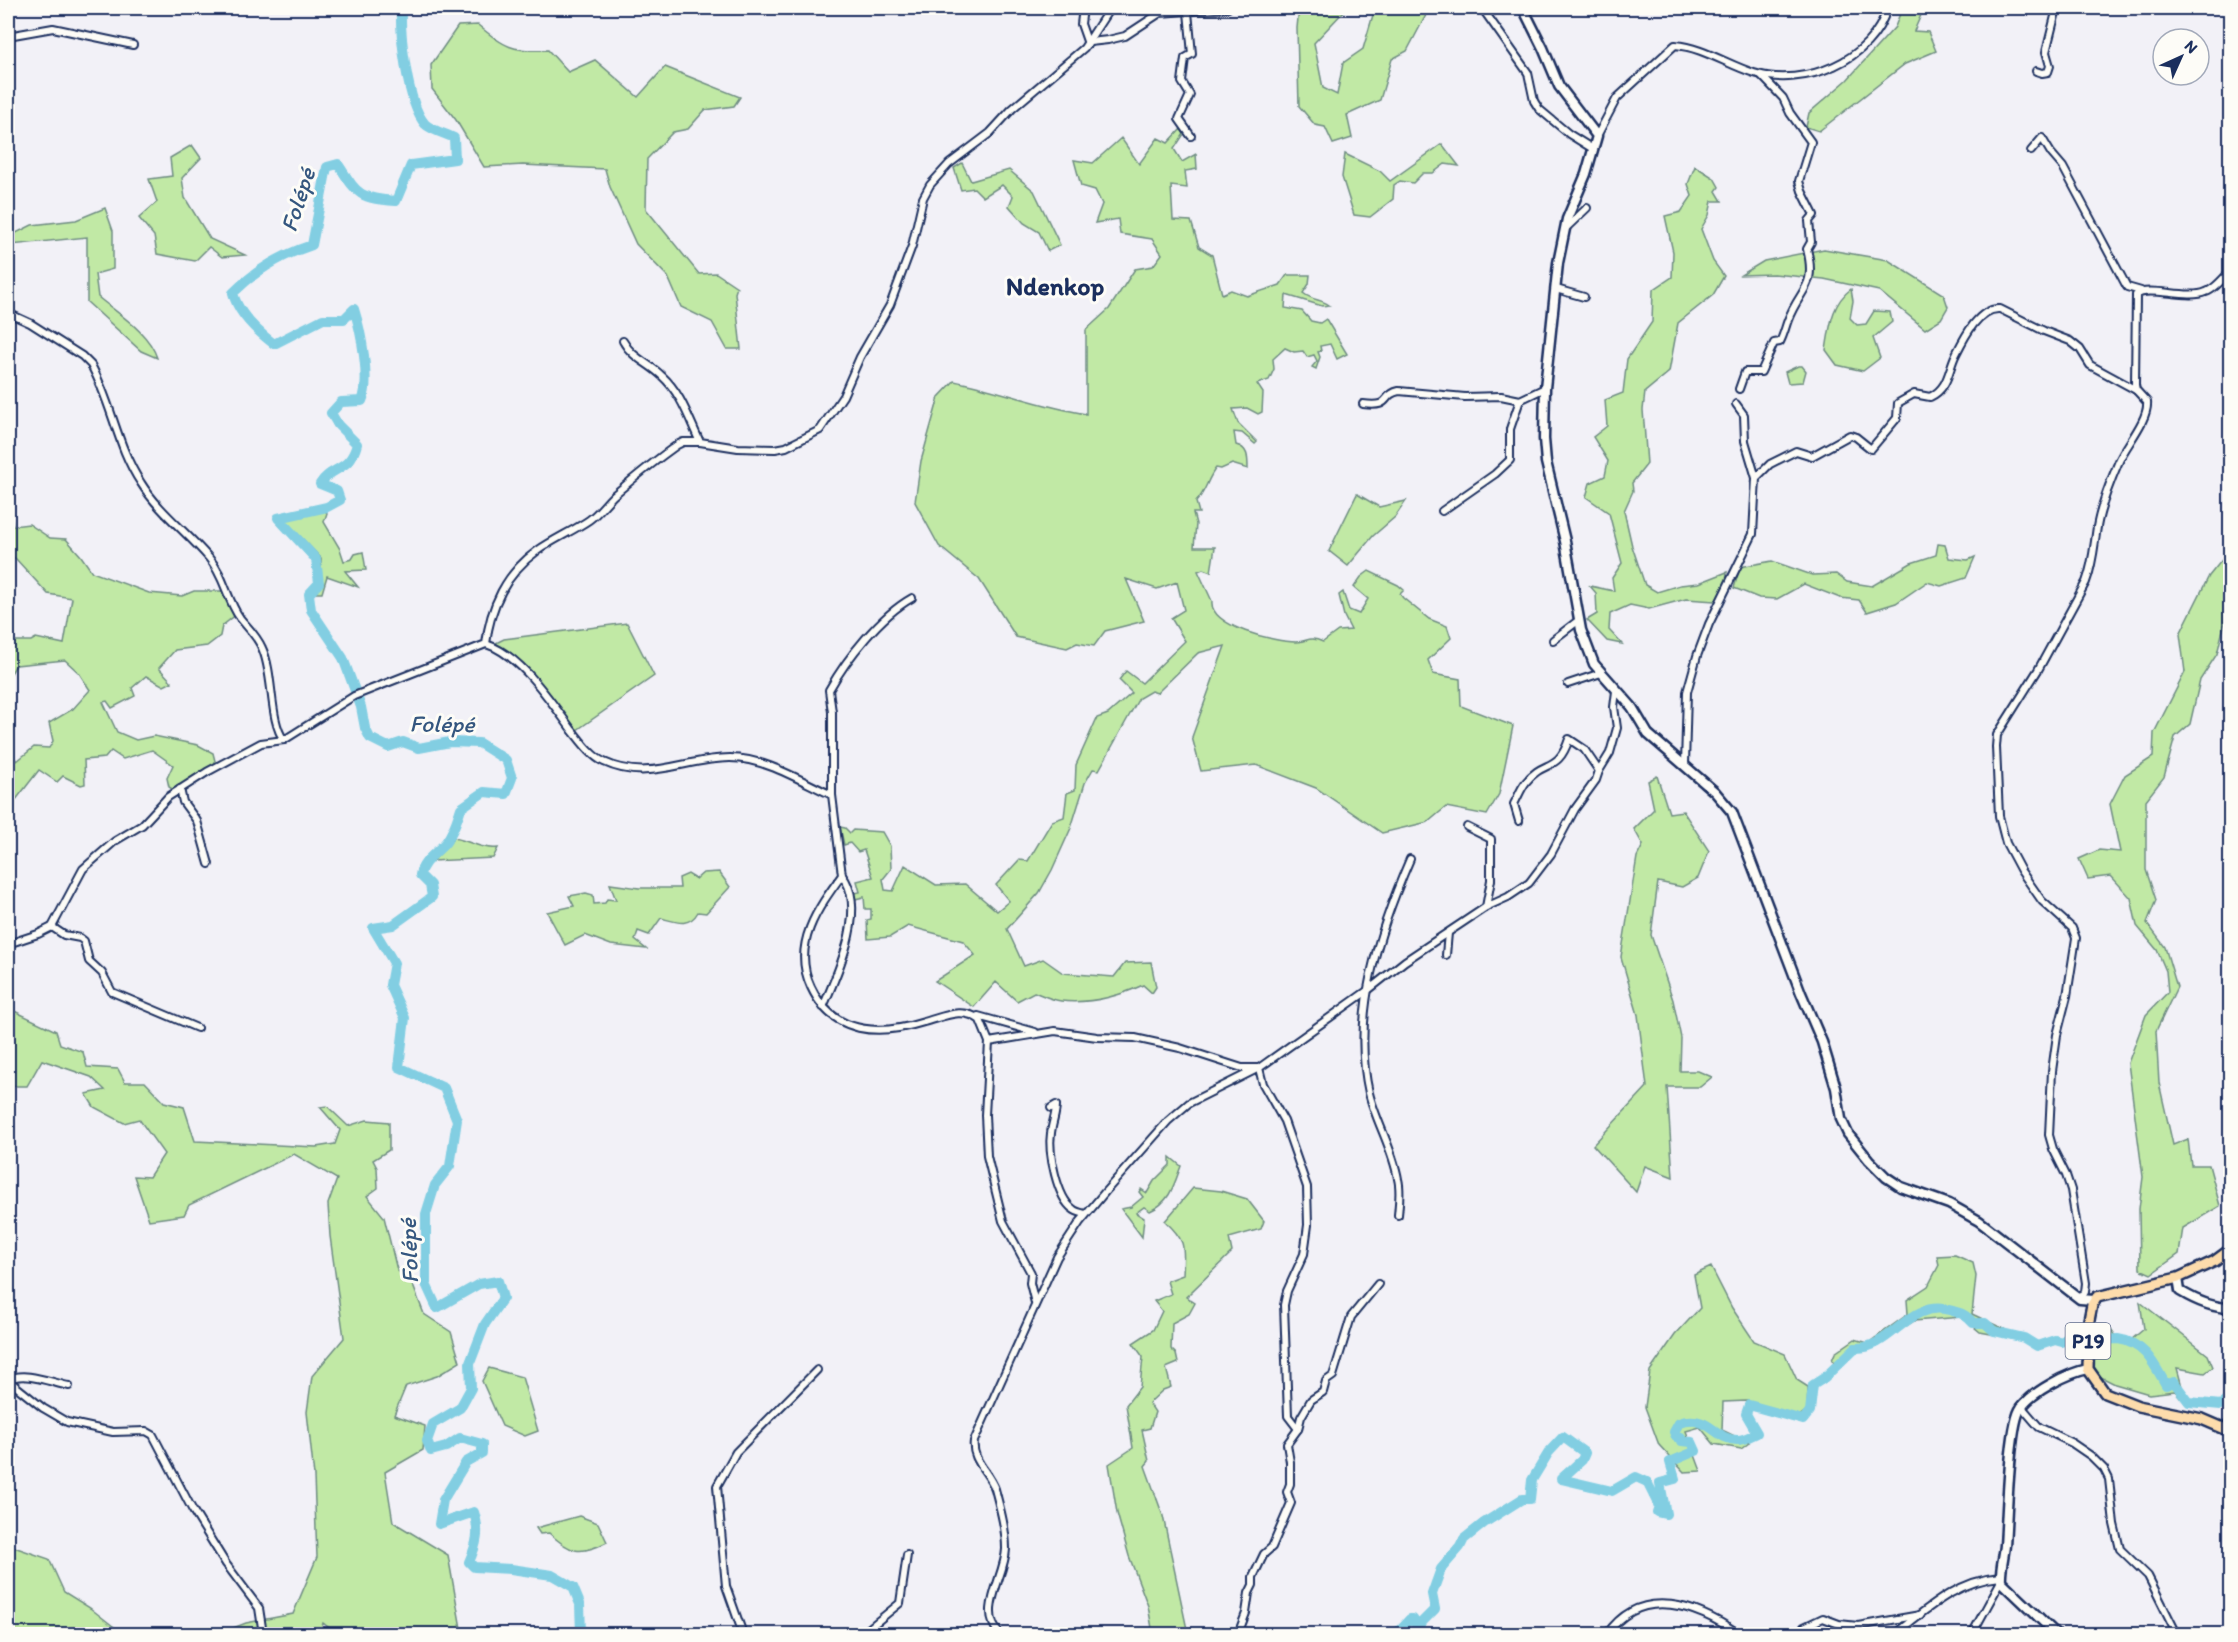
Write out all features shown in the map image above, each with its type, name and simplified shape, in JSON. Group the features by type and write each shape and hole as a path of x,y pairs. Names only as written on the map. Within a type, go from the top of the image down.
{"main road":[{"name":"P19","path":"2230,1250 2214,1261 2178,1278 2128,1291 2102,1294 2094,1300 2089,1320 2088,1370 2105,1393 2138,1406 2202,1419 2230,1431"}],"street":[{"path":"1083,8 1081,24 1089,43"},
{"path":"486,644 490,617 499,594 528,558 589,520 615,494 677,445 683,442 700,442 744,448 775,449 786,447 820,430 843,396 860,357 890,305 912,246 922,202 930,185 949,164 990,133 1012,109 1089,43 1110,8"},
{"path":"1089,43 1125,36 1160,13 1228,8"},
{"path":"1482,8 1528,73 1534,101 1539,109 1569,134 1593,149"},
{"path":"1523,8 1559,86 1597,136"},
{"path":"1887,8 1873,36 1844,61 1803,75 1782,78 1761,75 1696,50 1675,45 1617,98 1597,136 1565,228 1545,388 1546,462 1565,541 1579,620 1588,651 1601,673 1632,707 1648,734 1685,765 1725,804 1737,822 1776,929 1822,1042 1836,1089 1841,1119 1858,1147 1886,1177 1901,1187 1949,1204 1979,1221 2080,1299 2094,1300"},
{"path":"2036,72 2048,72 2050,66 2046,52 2056,8"},
{"path":"1188,12 1192,54 1185,58 1182,82 1190,95 1179,118 1191,136"},
{"path":"8,36 53,28 133,45"},
{"path":"1738,389 1745,372 1761,372 1774,343 1780,342 1786,331 1788,320 1807,288 1811,267 1807,249 1811,242 1809,221 1814,214 1799,181 1811,142 1790,113 1783,98 1761,75"},
{"path":"2031,151 2042,138 2048,145 2090,215 2127,287 2142,292 2175,294 2206,292 2230,271"},
{"path":"1565,228 1587,208"},
{"path":"1556,289 1584,297"},
{"path":"2136,390 2135,301 2136,296 2142,292"},
{"path":"1756,478 1770,464 1796,451 1812,456 1850,435 1871,449 1897,418 1898,403 1914,394 1930,397 1939,392 1948,380 1957,353 1974,325 1983,314 1993,308 2000,309 2070,341 2080,349 2090,365 2136,390 2146,400 2148,406 2143,420 2122,454 2104,497 2097,527 2092,567 2086,582 2038,670 2012,709 1997,740 1999,816 2006,843 2042,902 2072,928 2076,938 2067,996 2056,1035 2049,1135 2071,1190 2086,1283 2085,1292 2080,1299"},
{"path":"8,313 30,323 82,356 91,365 131,466 141,484 156,504 214,564 240,618 262,648 271,685 277,731 284,740"},
{"path":"623,341 629,351 669,383 700,442"},
{"path":"1363,404 1377,406 1391,394 1399,391 1465,397 1501,396 1520,400 1545,388"},
{"path":"1442,511 1496,474 1510,460 1510,429 1520,400"},
{"path":"1685,765 1687,743 1685,710 1687,692 1697,656 1709,624 1753,534 1756,478 1745,441 1744,415 1736,404"},
{"path":"823,1007 843,959 853,900 848,883 842,875 832,795 832,722 829,690 865,641 894,611 912,598"},
{"path":"1553,640 1579,620"},
{"path":"8,944 52,927 83,869 115,841 142,825 168,797 180,789 229,759 261,743 284,740 357,695 486,644 505,654 514,662 546,695 588,749 603,761 628,769 655,771 703,760 740,759 790,775 832,795"},
{"path":"1568,684 1601,673"},
{"path":"1000,1635 993,1626 991,1612 1005,1556 1005,1541 995,1489 975,1456 973,1447 976,1435 1035,1303 1062,1248 1086,1214 1174,1115 1195,1099 1259,1068 1405,961 1486,907 1529,883 1551,854 1578,802 1596,780 1610,753 1616,732 1614,707 1616,691"},
{"path":"1518,820 1514,804 1526,782 1547,766 1557,763 1569,739 1584,749 1599,771"},
{"path":"180,789 183,802 199,827 209,864"},
{"path":"1467,827 1491,839 1491,880 1486,907"},
{"path":"1398,1215 1399,1179 1369,1093 1362,1038 1367,991 1385,925 1410,858"},
{"path":"842,875 824,898 816,913 803,955 806,978 823,1007 841,1023 875,1030 906,1027 960,1012 1038,1033"},
{"path":"52,927 64,935 84,941 90,962 102,974 112,992 197,1028"},
{"path":"1446,955 1448,933"},
{"path":"975,1016 984,1026 989,1042 985,1098 987,1156 1003,1221 1031,1273 1030,1283 1035,1303"},
{"path":"989,1042 1038,1033 1062,1032 1097,1037 1135,1038 1180,1048 1242,1068 1259,1068"},
{"path":"1259,1068 1263,1084 1284,1121 1307,1187 1308,1225 1304,1254 1287,1291 1284,1305 1288,1416 1298,1429"},
{"path":"1051,1108 1056,1105 1050,1149 1061,1195 1074,1211 1086,1214"},
{"path":"2178,1278 2180,1291 2188,1296 2218,1307 2230,1308"},
{"path":"1238,1635 1246,1613 1253,1577 1264,1554 1272,1547 1291,1503 1287,1492 1290,1484 1290,1462 1287,1444 1298,1429 1311,1400 1323,1392 1326,1381 1334,1376 1351,1317 1378,1284"},
{"path":"743,1635 726,1586 717,1486 736,1452 817,1370"},
{"path":"1972,1635 2001,1579 2012,1446 2017,1414 2021,1406 2034,1395 2062,1377 2077,1371 2088,1370"},
{"path":"69,1386 49,1383 26,1375 8,1380 43,1408 67,1422 113,1432 146,1431 153,1435 192,1509 226,1564 259,1608 263,1635"},
{"path":"2021,1406 2039,1427 2072,1443 2091,1456 2104,1469 2109,1479 2114,1524 2120,1548 2148,1576 2177,1635"},
{"path":"862,1635 900,1603 907,1556"},
{"path":"1895,1635 1920,1615 1968,1584 1982,1579 2001,1579 2056,1635"},
{"path":"1607,1635 1622,1617 1649,1604 1683,1606 1707,1615 1739,1635"},
{"path":"1798,1635 1804,1627 1823,1618 1839,1624 1858,1626 1920,1615"},
{"path":"1779,1635 1786,1633 1793,1635"}],"green space":[{"path":"1299,8 1347,8 1314,43 1323,88 1337,95 1343,63 1363,49 1375,8 1417,8 1426,15 1407,51 1392,59 1380,100 1347,115 1352,138 1333,144 1325,127 1315,125 1299,106 1297,28"},
{"path":"1902,8 1924,8 1914,31 1928,32 1936,51 1905,64 1819,131 1806,127 1809,113 1847,80 1895,27"},
{"path":"478,25 510,47 548,50 568,72 595,60 638,97 665,67 740,97 734,106 705,110 688,129 673,132 647,159 646,209 699,274 716,273 737,287 735,293 741,349 727,349 712,322 681,307 668,277 636,244 610,187 605,169 523,165 484,167 456,120 432,89 431,65 458,26"},
{"path":"1181,129 1184,134 1174,149 1182,162 1196,154 1197,169 1185,171 1187,188 1171,186 1173,220 1191,221 1199,247 1212,255 1222,294 1231,290 1247,296 1280,285 1287,275 1310,275 1309,284 1303,293 1329,305 1322,306 1286,295 1285,308 1302,311 1311,321 1320,323 1326,319 1347,354 1337,359 1330,344 1320,346 1321,351 1318,352 1320,357 1316,369 1312,367 1317,361 1314,355 1307,357 1303,351 1294,352 1285,348 1273,359 1274,369 1269,380 1257,384 1263,393 1262,412 1258,414 1247,408 1233,409 1238,423 1257,442 1255,444 1242,433 1234,432 1236,445 1243,448 1246,454 1248,469 1232,464 1221,469 1216,468 1196,502 1199,513 1193,513 1196,524 1194,547 1215,547 1211,572 1203,569 1198,571 1214,610 1232,625 1260,636 1296,642 1312,639 1323,642 1338,631 1351,630 1344,616 1339,595 1343,592 1349,610 1359,614 1368,599 1354,587 1361,577 1369,571 1398,585 1404,590 1400,594 1403,598 1429,619 1447,626 1451,638 1428,660 1433,674 1460,679 1461,706 1513,726 1499,794 1487,815 1446,807 1428,822 1382,833 1316,788 1256,765 1201,771 1192,737 1225,646 1198,653 1157,693 1151,691 1139,698 1099,770 1093,769 1085,783 1071,828 1039,893 1007,929 1024,966 1043,959 1063,973 1114,977 1125,963 1151,962 1156,987 1152,993 1143,985 1113,996 1072,1002 1051,999 1034,992 1017,1001 996,982 974,1007 935,981 975,955 963,941 908,926 890,937 868,939 867,920 871,919 871,909 865,909 864,897 855,899 854,893 860,892 857,881 873,877 864,850 858,852 850,843 844,845 840,827 850,833 853,830 882,832 890,846 891,869 883,879 885,890 893,891 905,865 936,885 965,884 997,911 1009,901 996,885 1019,860 1028,861 1052,821 1064,817 1067,793 1075,790 1076,765 1097,718 1108,714 1132,693 1119,680 1126,671 1142,683 1185,641 1171,618 1184,610 1177,582 1157,589 1126,579 1144,621 1105,631 1094,646 1077,643 1067,648 1016,637 979,579 939,546 915,502 921,461 939,397 954,381 1086,414 1086,330 1109,309 1135,269 1153,266 1162,254 1152,239 1120,234 1118,219 1095,223 1102,204 1095,190 1081,186 1074,160 1093,163 1121,138 1139,164 1158,138 1168,143"},
{"path":"1442,144 1459,166 1445,164 1433,173 1423,173 1413,183 1400,181 1394,185 1393,199 1370,217 1354,215 1342,177 1345,154 1380,171 1390,181"},
{"path":"192,145 201,158 182,178 185,198 210,239 245,255 222,257 209,247 195,261 157,254 154,236 139,218 157,202 149,179 172,176 170,158"},
{"path":"962,163 971,181 1009,170 1034,191 1060,245 1048,251 1039,232 1024,223 1009,206 1013,196 1002,185 983,197 974,188 961,190 954,168"},
{"path":"1695,166 1714,178 1719,187 1716,191 1722,201 1712,201 1709,215 1701,229 1713,261 1724,276 1713,295 1678,323 1669,372 1645,392 1643,410 1647,464 1632,483 1633,491 1624,511 1632,546 1645,585 1657,592 1680,585 1699,583 1727,572 1725,590 1715,601 1686,599 1649,609 1630,605 1610,614 1609,630 1622,644 1607,641 1587,620 1597,614 1596,593 1590,586 1614,591 1612,578 1622,563 1609,513 1586,497 1590,483 1605,476 1608,461 1593,437 1607,426 1605,400 1623,393 1627,359 1652,322 1653,290 1672,277 1673,252 1665,216 1681,212 1692,196 1688,184"},
{"path":"105,208 113,231 113,269 95,274 98,297 140,332 157,358 141,351 87,302 87,237 11,245 8,237 32,225 76,220"},
{"path":"1824,249 1888,260 1944,295 1948,307 1941,319 1925,329 1879,291 1824,279 1774,274 1741,275 1764,261"},
{"path":"1851,289 1853,301 1850,318 1857,325 1866,324 1874,311 1890,312 1892,322 1873,338 1880,358 1863,371 1837,365 1826,350 1835,309"},
{"path":"1802,366 1806,371 1803,382 1788,383 1785,372"},
{"path":"1357,494 1379,507 1406,501 1395,517 1373,536 1348,566 1329,551"},
{"path":"322,507 327,513 324,522 340,549 344,561 363,552 366,570 345,571 358,587 327,576 322,593 314,593 321,575 321,558 296,532 283,526 283,521 289,516 306,515"},
{"path":"8,508 13,526 29,524 50,538 66,539 92,572 149,593 182,596 194,591 227,591 237,614 222,626 220,636 207,646 175,650 159,668 172,682 164,686 146,676 132,688 135,696 112,708 107,701 103,702 117,732 136,740 154,736 198,745 213,753 216,765 201,774 180,794 169,787 167,778 173,765 152,750 123,759 111,751 105,758 84,760 85,784 81,785 63,776 57,782 39,770 8,810 8,757 11,754 17,761 34,747 49,748 53,741 49,723 73,709 90,690 79,673 65,660 16,665 8,678 8,641 31,641 36,638 64,644 72,598 48,594 8,553"},
{"path":"1938,544 1945,545 1949,558 1968,560 1975,557 1966,578 1941,586 1927,582 1896,603 1867,612 1859,600 1840,598 1804,584 1777,599 1759,598 1734,588 1740,567 1772,561 1812,575 1836,574 1847,582 1872,586 1911,563 1936,555"},
{"path":"2226,555 2230,555 2230,601 2217,654 2200,680 2190,724 2175,737 2164,777 2146,800 2146,870 2156,900 2147,923 2165,947 2177,987 2156,1031 2159,1083 2173,1145 2188,1139 2191,1165 2209,1165 2220,1206 2183,1228 2179,1254 2151,1274 2140,1269 2139,1209 2143,1177 2128,1063 2146,1015 2168,992 2166,971 2157,950 2137,926 2131,898 2111,876 2088,879 2079,859 2099,850 2120,852 2110,804 2125,775 2153,757 2154,733 2185,672 2180,634 2209,576"},
{"path":"627,623 654,676 577,730 548,693 496,643 504,639"},
{"path":"1657,776 1669,813 1683,811 1709,851 1698,878 1682,887 1658,882 1651,935 1673,1000 1681,1038 1680,1071 1698,1071 1712,1077 1700,1087 1667,1087 1673,1177 1645,1166 1636,1192 1593,1145 1647,1087 1638,1015 1621,957 1637,857 1643,845 1634,829 1654,809 1648,781"},
{"path":"454,838 482,847 498,848 493,858 433,861"},
{"path":"719,872 730,887 706,913 698,912 686,922 661,918 649,935 638,931 635,940 646,949 611,945 585,935 565,945 547,912 574,906 569,896 586,893 593,895 594,904 605,903 607,899 616,900 610,884 639,888 680,888 679,878 688,874 696,879 703,873"},
{"path":"8,1008 56,1031 60,1044 83,1052 87,1067 118,1069 125,1082 145,1082 164,1102 184,1107 195,1141 316,1147 335,1144 340,1130 320,1107 327,1106 348,1126 367,1120 389,1122 389,1150 373,1160 377,1168 378,1188 367,1196 384,1217 397,1270 412,1283 424,1314 451,1332 460,1362 437,1376 406,1386 394,1415 425,1426 423,1450 385,1472 393,1522 448,1555 462,1634 337,1634 323,1623 320,1634 218,1634 246,1623 293,1614 317,1557 314,1476 307,1412 312,1376 344,1338 330,1236 328,1204 337,1179 294,1154 189,1205 184,1215 149,1220 134,1176 149,1177 164,1154 139,1119 124,1123 94,1107 86,1094 105,1090 91,1077 42,1060 27,1086 14,1086 8,1080"},
{"path":"1170,1157 1181,1166 1167,1198 1150,1211 1144,1207 1136,1213 1144,1218 1142,1237 1121,1209 1131,1207 1143,1197 1139,1192 1141,1189 1147,1193 1154,1181 1170,1165"},
{"path":"1193,1188 1221,1191 1247,1199 1264,1221 1261,1229 1229,1238 1232,1252 1186,1297 1195,1303 1189,1314 1172,1323 1171,1349 1176,1354 1178,1363 1166,1368 1171,1387 1163,1390 1149,1403 1155,1412 1150,1428 1142,1430 1149,1461 1145,1466 1163,1516 1188,1634 1153,1634 1148,1606 1129,1556 1117,1513 1109,1464 1133,1448 1126,1405 1140,1387 1143,1357 1133,1343 1153,1330 1162,1311 1154,1301 1171,1294 1167,1281 1183,1275 1183,1245 1165,1221"},
{"path":"1955,1255 1973,1263 1976,1276 1972,1314 2004,1329 1996,1335 1980,1332 1962,1317 1914,1321 1890,1336 1864,1347 1855,1344 1847,1352 1850,1358 1840,1365 1832,1360 1835,1353 1855,1339 1868,1343 1908,1314 1907,1300 1928,1286 1939,1265 1937,1256"},
{"path":"1711,1267 1732,1308 1754,1341 1785,1354 1797,1380 1808,1387 1807,1410 1799,1416 1747,1401 1723,1402 1722,1430 1749,1443 1741,1449 1714,1444 1700,1427 1686,1431 1701,1471 1684,1472 1659,1445 1645,1407 1650,1371 1675,1335 1700,1308 1694,1275"},
{"path":"2140,1302 2208,1355 2213,1367 2205,1373 2177,1368 2184,1394 2202,1407 2187,1405 2175,1391 2149,1394 2115,1384 2099,1376 2092,1367 2090,1331 2111,1329 2119,1340 2132,1339 2144,1329"},
{"path":"489,1368 522,1377 538,1431 525,1436 502,1426 482,1381"},
{"path":"579,1516 598,1523 607,1542 583,1551 576,1550 564,1545 549,1533 540,1534 536,1528"},
{"path":"8,1545 49,1559 64,1592 90,1608 123,1634 8,1634"}],"waterway":[{"name":"Folépé","path":"401,8 403,51 414,101 425,124 454,138 455,159 411,165 396,201 366,196 355,189 338,164 327,167 312,245 270,264 233,293 244,315 274,344 323,319 344,319 354,309 364,356 365,392 362,401 341,402 331,413 338,425 357,444 350,460 329,474 320,484 337,491 340,500 327,507 278,518 316,559 319,583 309,594 311,610 343,658 370,738 388,747 403,742 419,748 450,742 479,743 506,760 512,778 506,794 484,792 461,808 449,838 421,870 420,875 430,885 432,897 393,925 373,928 394,963 390,985 405,1018 399,1067 444,1088 457,1120 450,1166 435,1185 426,1214 426,1284 437,1308 479,1284 498,1281 503,1298 485,1324 470,1363 471,1388 460,1408 433,1424 427,1441 431,1451 446,1447 460,1438 482,1444 482,1453 466,1462 443,1500 439,1524 474,1512 477,1537 469,1562 474,1567 552,1575 573,1587 580,1604 581,1634"},
{"name":"Folépé","path":"420,8 441,11 443,8"},
{"path":"1396,1634 1410,1619 1419,1625 1435,1609 1432,1594 1441,1569 1464,1539 1484,1523 1522,1499 1530,1499 1532,1480 1549,1452 1563,1437 1585,1453 1582,1460 1561,1479 1612,1491 1636,1477 1647,1482 1659,1506 1657,1512 1666,1514 1660,1483 1675,1479 1670,1462 1696,1451 1692,1442 1682,1441 1681,1437 1676,1437 1674,1432 1679,1423 1689,1421 1705,1424 1723,1436 1738,1440 1757,1433 1746,1414 1749,1405 1803,1420 1810,1411 1813,1385 1824,1378 1855,1348 1879,1341 1922,1312 1935,1309 1956,1312 1973,1323 1985,1323 1994,1331 2024,1338 2037,1346 2055,1340 2062,1342 2076,1334 2099,1340 2127,1341 2142,1350 2153,1362 2166,1385 2174,1382 2189,1402 2221,1405 2230,1398"}],"district":[{"name":"Ndenkop","path":"1055,286"}]}
